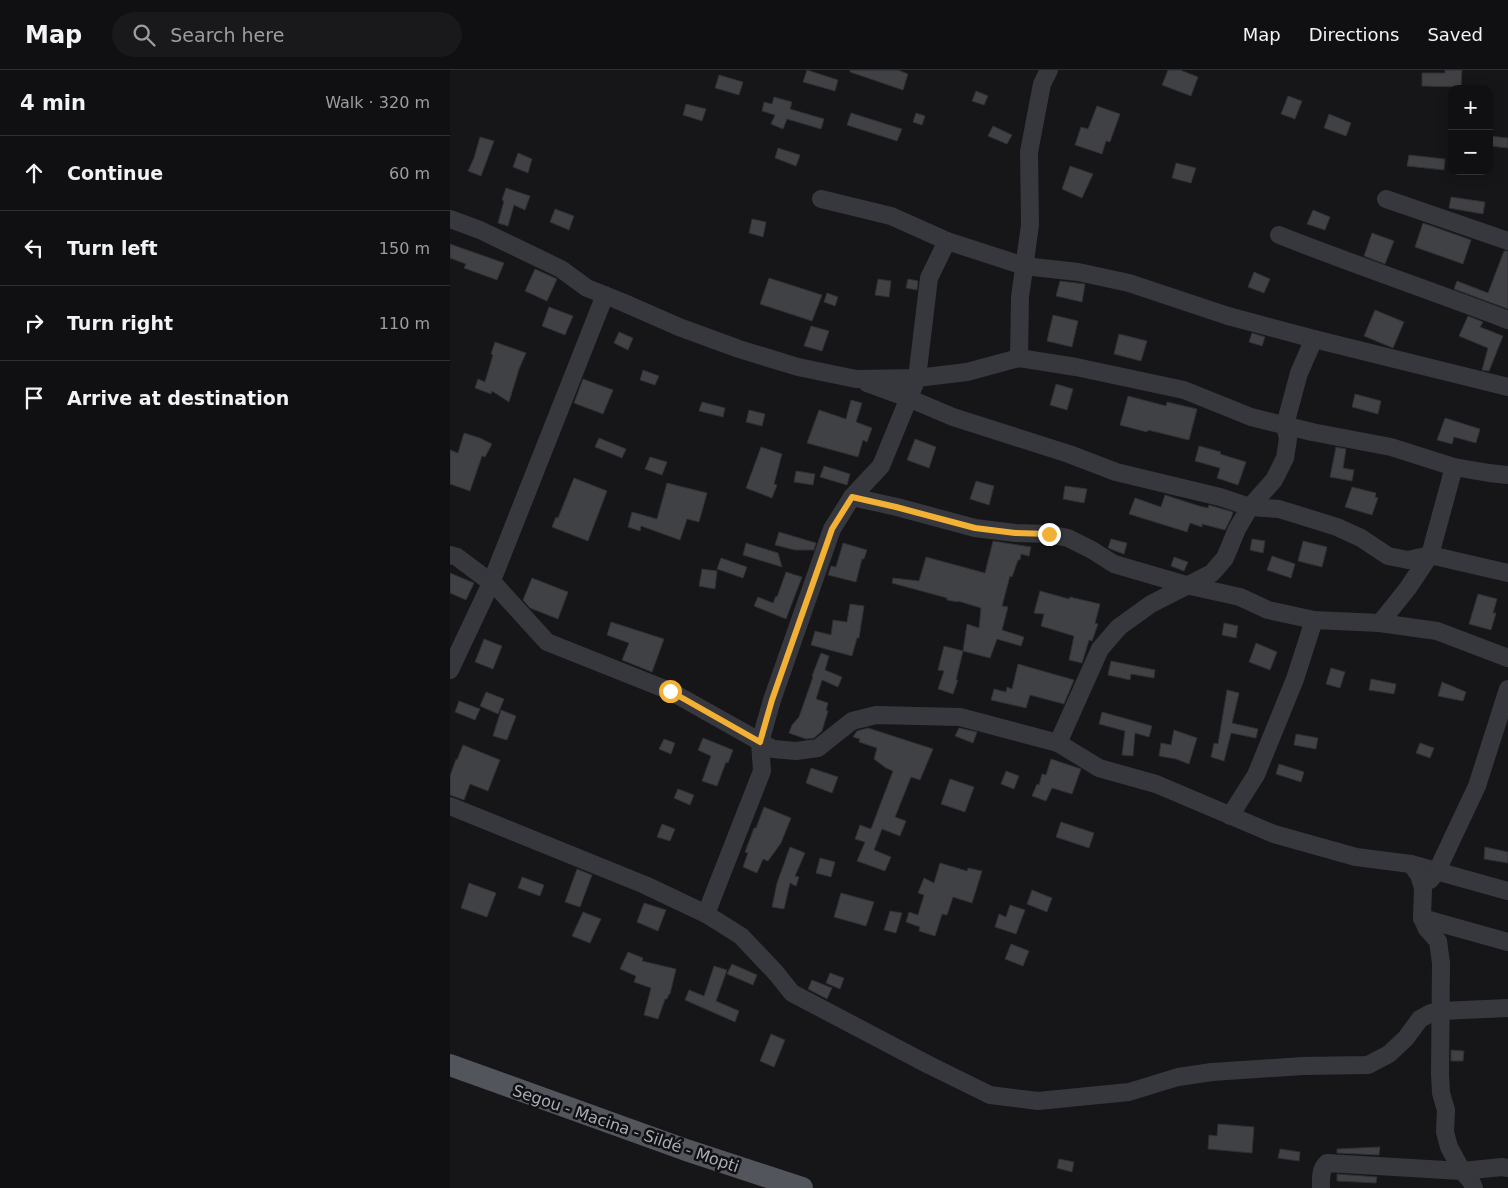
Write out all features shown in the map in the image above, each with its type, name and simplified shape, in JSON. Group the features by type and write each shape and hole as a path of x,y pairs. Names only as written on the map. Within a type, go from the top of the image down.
{"main road":[{"name":"Segou - Macina - Sildé - Mopti","path":"450,1065 677,1147 802,1188"}],"street":[{"path":"1019,358 1020,297 1030,225 1029,152 1042,84 1049,70"},
{"path":"821,199 891,216 947,241 1024,266 1078,272 1129,283 1228,316 1508,387"},
{"path":"1386,199 1508,241"},
{"path":"450,219 480,230 561,269 587,288 679,327 739,349 798,367 856,378 953,417 1069,454 1116,472 1220,497 1250,507 1279,509 1361,538 1388,556 1408,560 1430,555 1508,573"},
{"path":"1280,235 1347,262 1436,292 1508,320"},
{"path":"706,914 762,771 760,742 772,700 832,529 852,497 881,466 916,378 929,278 947,241"},
{"path":"450,670 491,583 605,295"},
{"path":"1058,744 1100,649 1119,627 1151,604 1212,573 1224,558 1237,529 1250,507 1274,480 1285,458 1288,439 1285,425 1299,373 1314,339"},
{"path":"856,378 916,378 967,372 1019,358 1076,367 1184,390 1250,417 1391,447 1454,467 1508,475"},
{"path":"1380,623 1408,588 1430,555 1454,467"},
{"path":"852,497 975,528 1015,533 1049,534 1068,538 1114,564 1186,585 1240,598 1268,610 1314,620 1380,623 1437,630 1508,658"},
{"path":"450,555 457,557 497,587 546,642 670,691 773,749 796,751 818,748 852,721 876,715 960,717 1058,744 1099,768 1156,784 1274,834 1356,857 1411,864 1508,891"},
{"path":"1230,816 1256,775 1295,679 1314,620"},
{"path":"1423,888 1437,871 1477,786 1508,689"},
{"path":"450,806 645,886 706,914 741,936 792,993 928,1065 990,1095 1038,1101 1129,1092 1178,1076 1212,1072 1303,1066 1368,1065 1389,1054 1406,1038 1420,1019 1431,1013 1441,1010 1508,1008"},
{"path":"1411,864 1419,875 1423,888 1422,918 1427,929 1438,941 1442,963 1440,1074 1441,1093 1446,1110 1445,1132 1449,1147 1474,1188"},
{"path":"1422,918 1508,942"},
{"path":"1320,1188 1323,1166 1327,1163 1462,1171 1508,1168"}],"building":[{"path":"807,70 838,80 835,91 803,82"},
{"path":"850,70 898,70 908,74 903,90 850,72"},
{"path":"1168,70 1180,70 1198,77 1191,96 1162,85"},
{"path":"1445,70 1462,70 1461,85 1422,86 1422,73 1445,73"},
{"path":"719,75 743,82 739,95 715,88"},
{"path":"976,91 988,96 984,105 972,101"},
{"path":"1288,96 1302,101 1295,119 1281,114"},
{"path":"774,97 792,102 790,109 824,119 821,129 787,119 783,129 771,124 775,115 762,111 764,102 772,104"},
{"path":"686,104 706,109 702,121 683,115"},
{"path":"1097,106 1120,114 1110,142 1106,141 1102,154 1075,145 1081,127 1088,129"},
{"path":"851,113 902,129 897,141 847,125"},
{"path":"916,113 925,116 922,125 913,122"},
{"path":"1329,114 1351,123 1346,136 1324,128"},
{"path":"993,126 1012,135 1007,144 988,136"},
{"path":"1493,136 1508,138 1508,148 1493,146"},
{"path":"480,137 494,141 481,176 468,171"},
{"path":"778,148 800,155 796,166 775,158"},
{"path":"518,153 532,159 528,173 513,167"},
{"path":"1409,155 1445,159 1444,170 1407,166"},
{"path":"1176,163 1196,168 1191,183 1172,178"},
{"path":"1070,166 1093,174 1082,198 1062,189"},
{"path":"506,188 530,196 525,210 514,205 508,226 498,223"},
{"path":"1451,197 1485,202 1483,214 1449,208"},
{"path":"555,209 574,216 569,230 550,222"},
{"path":"1313,210 1330,217 1325,230 1307,224"},
{"path":"752,219 766,222 763,237 749,233"},
{"path":"1423,223 1471,240 1463,264 1415,247"},
{"path":"1372,233 1394,241 1385,264 1364,256"},
{"path":"450,244 504,263 497,280 464,268 466,264 450,258"},
{"path":"1504,251 1508,251 1508,309 1454,289 1457,281 1488,293"},
{"path":"535,269 557,279 547,301 525,291"},
{"path":"1254,272 1270,279 1264,293 1248,287"},
{"path":"769,278 822,295 812,321 760,304"},
{"path":"878,279 891,281 889,297 875,295"},
{"path":"908,279 918,281 917,290 906,288"},
{"path":"1060,281 1085,284 1082,302 1056,296"},
{"path":"827,293 838,297 835,306 824,302"},
{"path":"549,307 573,316 565,335 542,326"},
{"path":"1375,310 1404,322 1393,348 1364,336"},
{"path":"1053,315 1078,321 1072,347 1047,341"},
{"path":"1468,316 1483,322 1480,327 1503,336 1489,371 1482,370 1488,348 1459,336"},
{"path":"811,326 829,331 822,351 804,346"},
{"path":"619,332 633,338 628,350 614,343"},
{"path":"1252,333 1265,337 1262,346 1249,342"},
{"path":"1119,334 1147,341 1141,361 1114,354"},
{"path":"495,342 526,353 509,402 492,391 491,394 475,388 478,379 485,382"},
{"path":"643,370 659,376 655,385 640,380"},
{"path":"583,379 613,390 603,414 574,403"},
{"path":"1056,384 1073,389 1067,410 1050,405"},
{"path":"1355,394 1381,401 1378,414 1352,407"},
{"path":"1128,396 1166,406 1167,402 1197,409 1189,440 1120,425"},
{"path":"851,400 862,403 856,422 872,428 867,442 863,440 858,457 807,443 819,410 846,419"},
{"path":"702,402 725,408 723,417 699,411"},
{"path":"749,410 765,414 762,426 746,422"},
{"path":"1445,418 1480,429 1476,443 1454,437 1452,444 1437,440"},
{"path":"464,433 492,444 485,457 482,456 470,491 450,484 450,450 458,453"},
{"path":"599,438 626,449 622,458 595,447"},
{"path":"915,439 936,447 929,468 907,460"},
{"path":"1199,446 1246,462 1238,485 1217,478 1220,468 1195,461"},
{"path":"761,447 782,454 774,484 777,485 772,498 746,488"},
{"path":"1336,447 1346,449 1343,468 1354,470 1352,481 1330,477"},
{"path":"650,457 667,462 662,475 645,469"},
{"path":"824,466 850,474 847,485 820,477"},
{"path":"796,471 815,474 813,485 794,482"},
{"path":"574,478 607,491 588,541 552,527 556,517 558,518"},
{"path":"976,481 994,486 989,505 970,499"},
{"path":"667,483 707,493 699,522 687,519 680,540 641,526 640,531 628,527 632,512 657,519"},
{"path":"1065,486 1087,489 1084,503 1063,499"},
{"path":"1352,487 1376,493 1375,497 1378,498 1372,515 1345,507"},
{"path":"1165,495 1199,506 1208,508 1209,505 1233,512 1225,530 1202,524 1202,527 1190,523 1187,532 1129,514 1135,498 1161,507"},
{"path":"779,532 816,543 814,550 795,550 775,545"},
{"path":"1111,539 1127,543 1124,554 1108,548"},
{"path":"1252,539 1265,541 1263,553 1250,550"},
{"path":"993,541 1031,547 1029,556 1021,554 1012,577 1010,576 1002,606 1008,607 1002,630 1024,637 1021,646 997,639 990,658 963,651 967,624 979,628 981,608 892,583 893,578 919,581 926,557 985,573"},
{"path":"1303,541 1327,547 1322,567 1298,561"},
{"path":"746,543 778,553 782,567 743,555"},
{"path":"843,543 867,550 864,559 862,559 856,582 828,575 831,566 836,567"},
{"path":"1272,556 1295,564 1291,578 1267,570"},
{"path":"1174,557 1188,562 1184,571 1171,566"},
{"path":"721,558 747,567 743,578 717,569"},
{"path":"702,569 717,571 715,589 699,586"},
{"path":"786,572 802,577 786,619 754,606 758,597 773,603"},
{"path":"450,573 474,583 466,600 450,593"},
{"path":"532,578 568,592 558,619 530,608 523,600"},
{"path":"1040,591 1069,599 1070,597 1100,604 1095,623 1098,624 1092,641 1089,640 1082,663 1069,660 1074,636 1041,626 1044,614 1034,613"},
{"path":"1478,594 1497,599 1493,613 1496,613 1491,630 1469,624"},
{"path":"850,604 864,606 859,638 857,638 852,656 811,645 815,631 831,635 833,620 847,622"},
{"path":"611,622 664,639 652,672 622,660 629,643 607,635"},
{"path":"1224,623 1238,626 1236,638 1222,635"},
{"path":"484,639 502,646 493,669 475,662"},
{"path":"1256,643 1277,652 1270,670 1249,662"},
{"path":"944,646 963,651 956,680 958,680 953,694 938,689 944,671 938,670"},
{"path":"821,653 829,656 825,670 842,677 838,687 822,680 816,699 828,703 826,710 828,711 822,731 814,738 806,739 789,733 792,725 799,717"},
{"path":"1111,661 1155,670 1154,678 1131,674 1130,680 1108,675"},
{"path":"1018,664 1074,680 1064,704 1030,695 1026,708 991,700 994,689 1006,692 1007,687 1012,689"},
{"path":"1331,668 1345,672 1340,688 1326,684"},
{"path":"1371,679 1396,684 1394,694 1369,690"},
{"path":"1442,682 1466,692 1463,701 1438,696"},
{"path":"1227,690 1239,693 1232,723 1258,729 1256,738 1231,733 1224,761 1211,757 1214,743 1218,744"},
{"path":"486,692 504,699 498,714 480,706"},
{"path":"459,701 480,709 475,720 455,712"},
{"path":"501,710 516,716 507,740 493,736"},
{"path":"1102,712 1152,726 1149,737 1135,733 1133,756 1122,755 1125,731 1099,724"},
{"path":"868,728 933,749 920,780 911,777 895,817 906,821 900,836 882,829 874,850 891,857 885,871 857,861 865,842 855,839 860,825 871,829 893,771 874,759 877,748 859,742 860,739 853,737 857,731"},
{"path":"959,728 977,732 973,743 955,736"},
{"path":"1174,730 1197,738 1189,764 1159,756 1161,743 1171,745"},
{"path":"1296,734 1318,738 1316,749 1294,745"},
{"path":"703,738 733,750 728,763 726,762 717,786 702,781 711,756 698,750"},
{"path":"664,739 675,743 671,754 659,749"},
{"path":"1420,743 1434,748 1430,758 1416,753"},
{"path":"463,745 500,760 488,791 470,784 464,800 450,795 450,776"},
{"path":"1051,759 1081,769 1072,794 1052,788 1046,801 1032,796 1037,784 1039,785 1042,774 1046,775"},
{"path":"1279,764 1304,772 1301,782 1276,774"},
{"path":"811,768 838,777 832,793 806,783"},
{"path":"1006,771 1019,776 1014,789 1001,784"},
{"path":"950,779 974,787 965,812 941,804"},
{"path":"678,789 694,795 690,805 674,798"},
{"path":"764,807 791,818 781,843 768,861 763,859 757,873 743,867 748,853 745,852"},
{"path":"1061,822 1094,833 1089,848 1056,837"},
{"path":"662,824 675,829 670,841 657,837"},
{"path":"790,847 805,853 795,876 799,877 796,886 790,883 784,909 772,907 777,883"},
{"path":"1485,847 1508,852 1508,863 1484,859"},
{"path":"820,858 835,862 831,877 816,873"},
{"path":"940,863 967,871 968,868 982,871 972,903 953,897 947,915 942,914 935,936 919,931 920,927 906,922 909,912 918,915 924,895 918,893 924,878 934,883"},
{"path":"577,869 592,875 580,907 565,902"},
{"path":"522,877 544,885 540,896 518,888"},
{"path":"469,883 496,893 487,917 461,908"},
{"path":"1032,890 1052,898 1047,912 1027,904"},
{"path":"841,893 874,902 866,926 834,917"},
{"path":"644,903 666,910 658,931 637,922"},
{"path":"1010,905 1025,910 1016,934 995,927 999,914 1006,917"},
{"path":"890,911 902,913 896,933 884,930"},
{"path":"583,912 601,919 590,943 572,936"},
{"path":"1011,944 1029,951 1023,966 1005,959"},
{"path":"628,952 643,958 642,961 676,969 670,994 665,999 658,1019 644,1015 651,988 634,982 636,976 620,969"},
{"path":"732,964 757,975 753,985 727,974"},
{"path":"714,966 727,970 716,1001 739,1011 735,1022 685,1000 689,990 704,996"},
{"path":"830,973 844,978 840,989 826,983"},
{"path":"812,980 832,988 827,999 808,989"},
{"path":"771,1034 785,1040 774,1067 760,1061"},
{"path":"1451,1050 1464,1051 1463,1061 1451,1061"},
{"path":"1218,1124 1254,1127 1252,1153 1208,1149 1209,1135 1217,1136"},
{"path":"1380,1147 1379,1155 1337,1153 1337,1149"},
{"path":"1280,1149 1300,1152 1299,1161 1278,1158"},
{"path":"1059,1159 1074,1162 1072,1172 1057,1168"},
{"path":"1337,1174 1377,1177 1376,1183 1337,1181"}],"route":[{"path":"670,691 760,742 772,700 832,529 852,497 975,528 1015,533 1049,534"}]}
